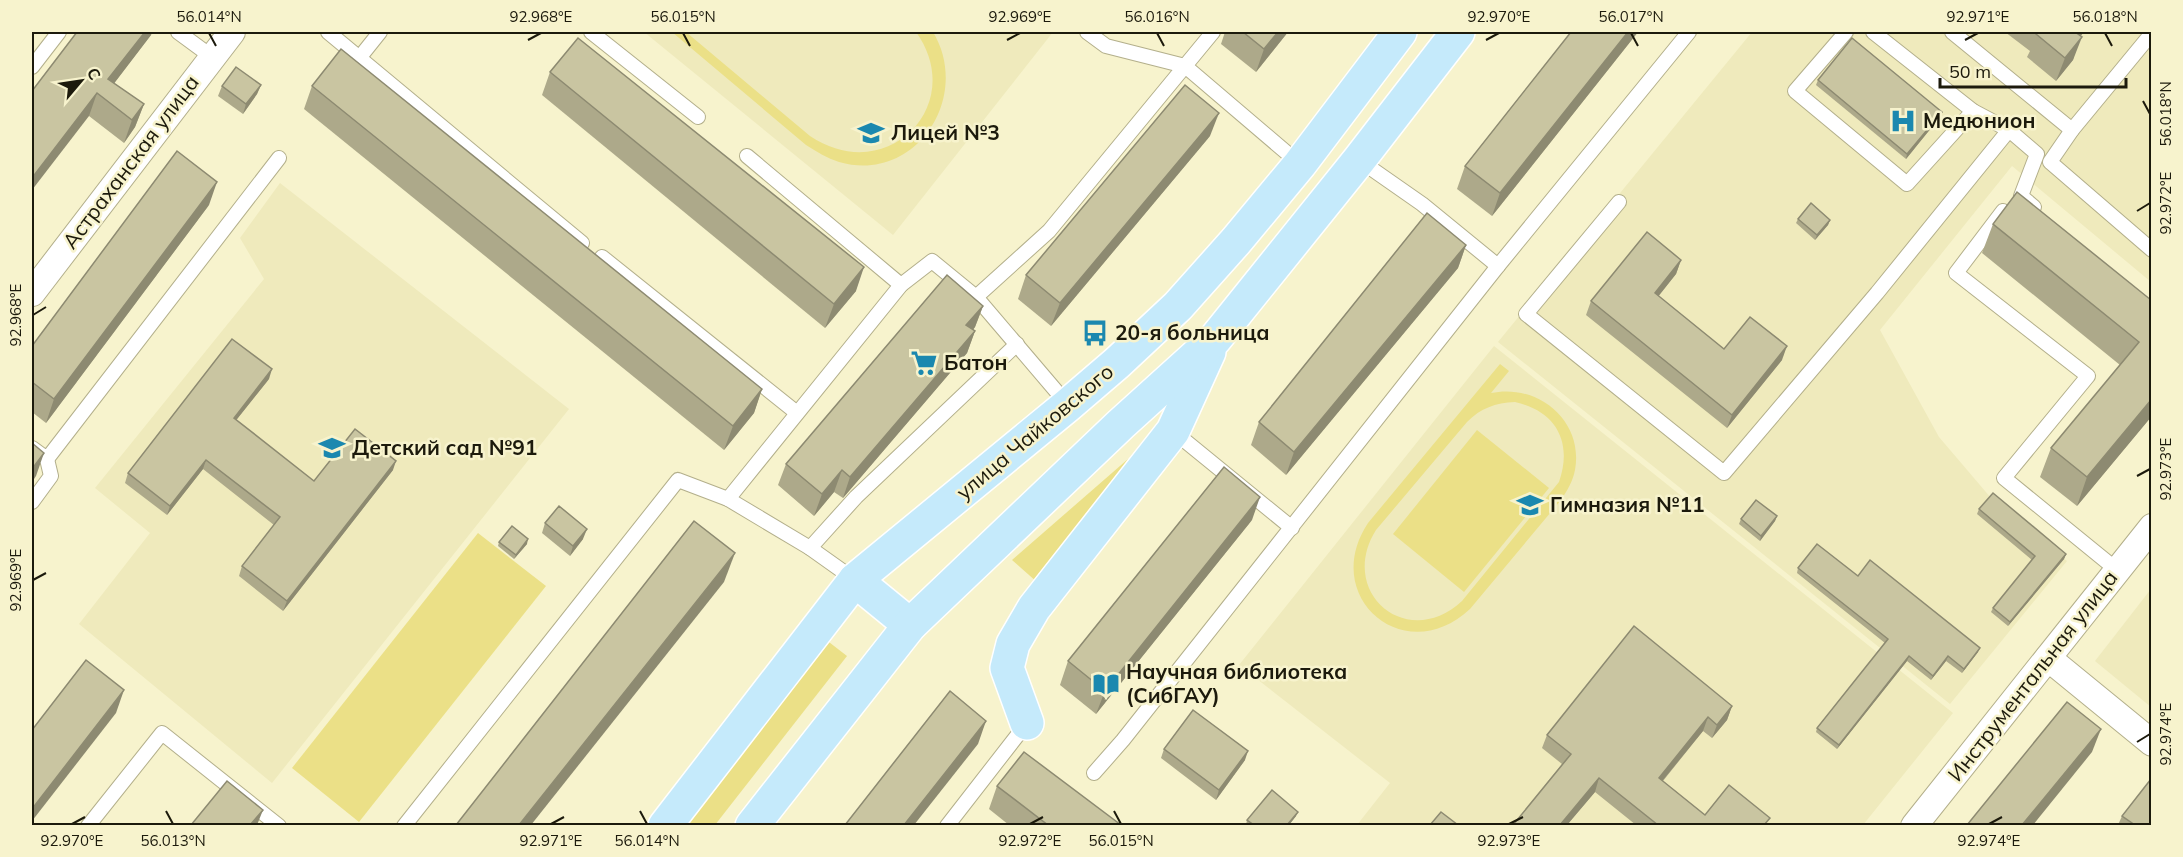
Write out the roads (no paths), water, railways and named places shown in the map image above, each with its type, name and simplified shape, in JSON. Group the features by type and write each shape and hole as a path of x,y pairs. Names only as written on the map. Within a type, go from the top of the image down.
{"main road":[{"name":"улица Чайковского","path":"665,825 855,580 1068,405 1178,306 1300,164 1400,32"},
{"path":"752,825 910,625 1121,424 1215,339 1359,160 1458,32"},
{"path":"1027,723 1008,668 1013,644 1034,608 1173,431 1215,339"},
{"path":"855,580 910,625"}],"street":[{"name":"Астраханская улица","path":"32,293 232,32"},
{"name":"Инструментальная улица","path":"1914,825 2151,527"},
{"path":"2048,658 2151,743"}],"lane":[{"path":"32,67 59,32"},
{"path":"178,32 212,57"},
{"path":"328,32 582,243"},
{"path":"360,57 380,32"},
{"path":"591,32 698,117"},
{"path":"1087,32 1106,46 1185,66 1300,164"},
{"path":"976,297 1049,231 1213,32"},
{"path":"1094,773 1123,740 1292,528 1498,266 1689,32"},
{"path":"1846,32 1795,91 1907,184 1973,111"},
{"path":"1873,32 1973,111 2009,130 2037,154 2021,196 2047,218"},
{"path":"1952,32 2072,130"},
{"path":"2151,33 2072,130 2050,162 2151,250"},
{"path":"1619,202 1526,314 1724,472 1877,293 2009,130"},
{"path":"747,156 900,285"},
{"path":"47,459 279,158"},
{"path":"1359,160 1422,204 1498,266"},
{"path":"2015,215 2006,207 1956,273 2088,376 2004,478 2117,570"},
{"path":"602,257 797,413"},
{"path":"728,500 900,285 932,261 976,297 1068,405"},
{"path":"810,548 856,497 1017,344"},
{"path":"1173,431 1292,528"},
{"path":"32,448 47,459 51,476 32,502"},
{"path":"404,825 678,480 728,500 810,548 855,580"},
{"path":"951,824 1027,723"},
{"path":"88,825 162,733 279,825"}],"place":[{"name":"Медюнион","path":"1903,121"},
{"name":"Лицей №3","path":"871,133"},
{"name":"20-я больница","path":"1095,333"},
{"name":"Батон","path":"924,363"},
{"name":"Детский сад №91","path":"332,448"},
{"name":"Гимназия №11","path":"1530,505"},
{"name":"Научная библиотека (СибГАУ)","path":"1106,684"}]}
